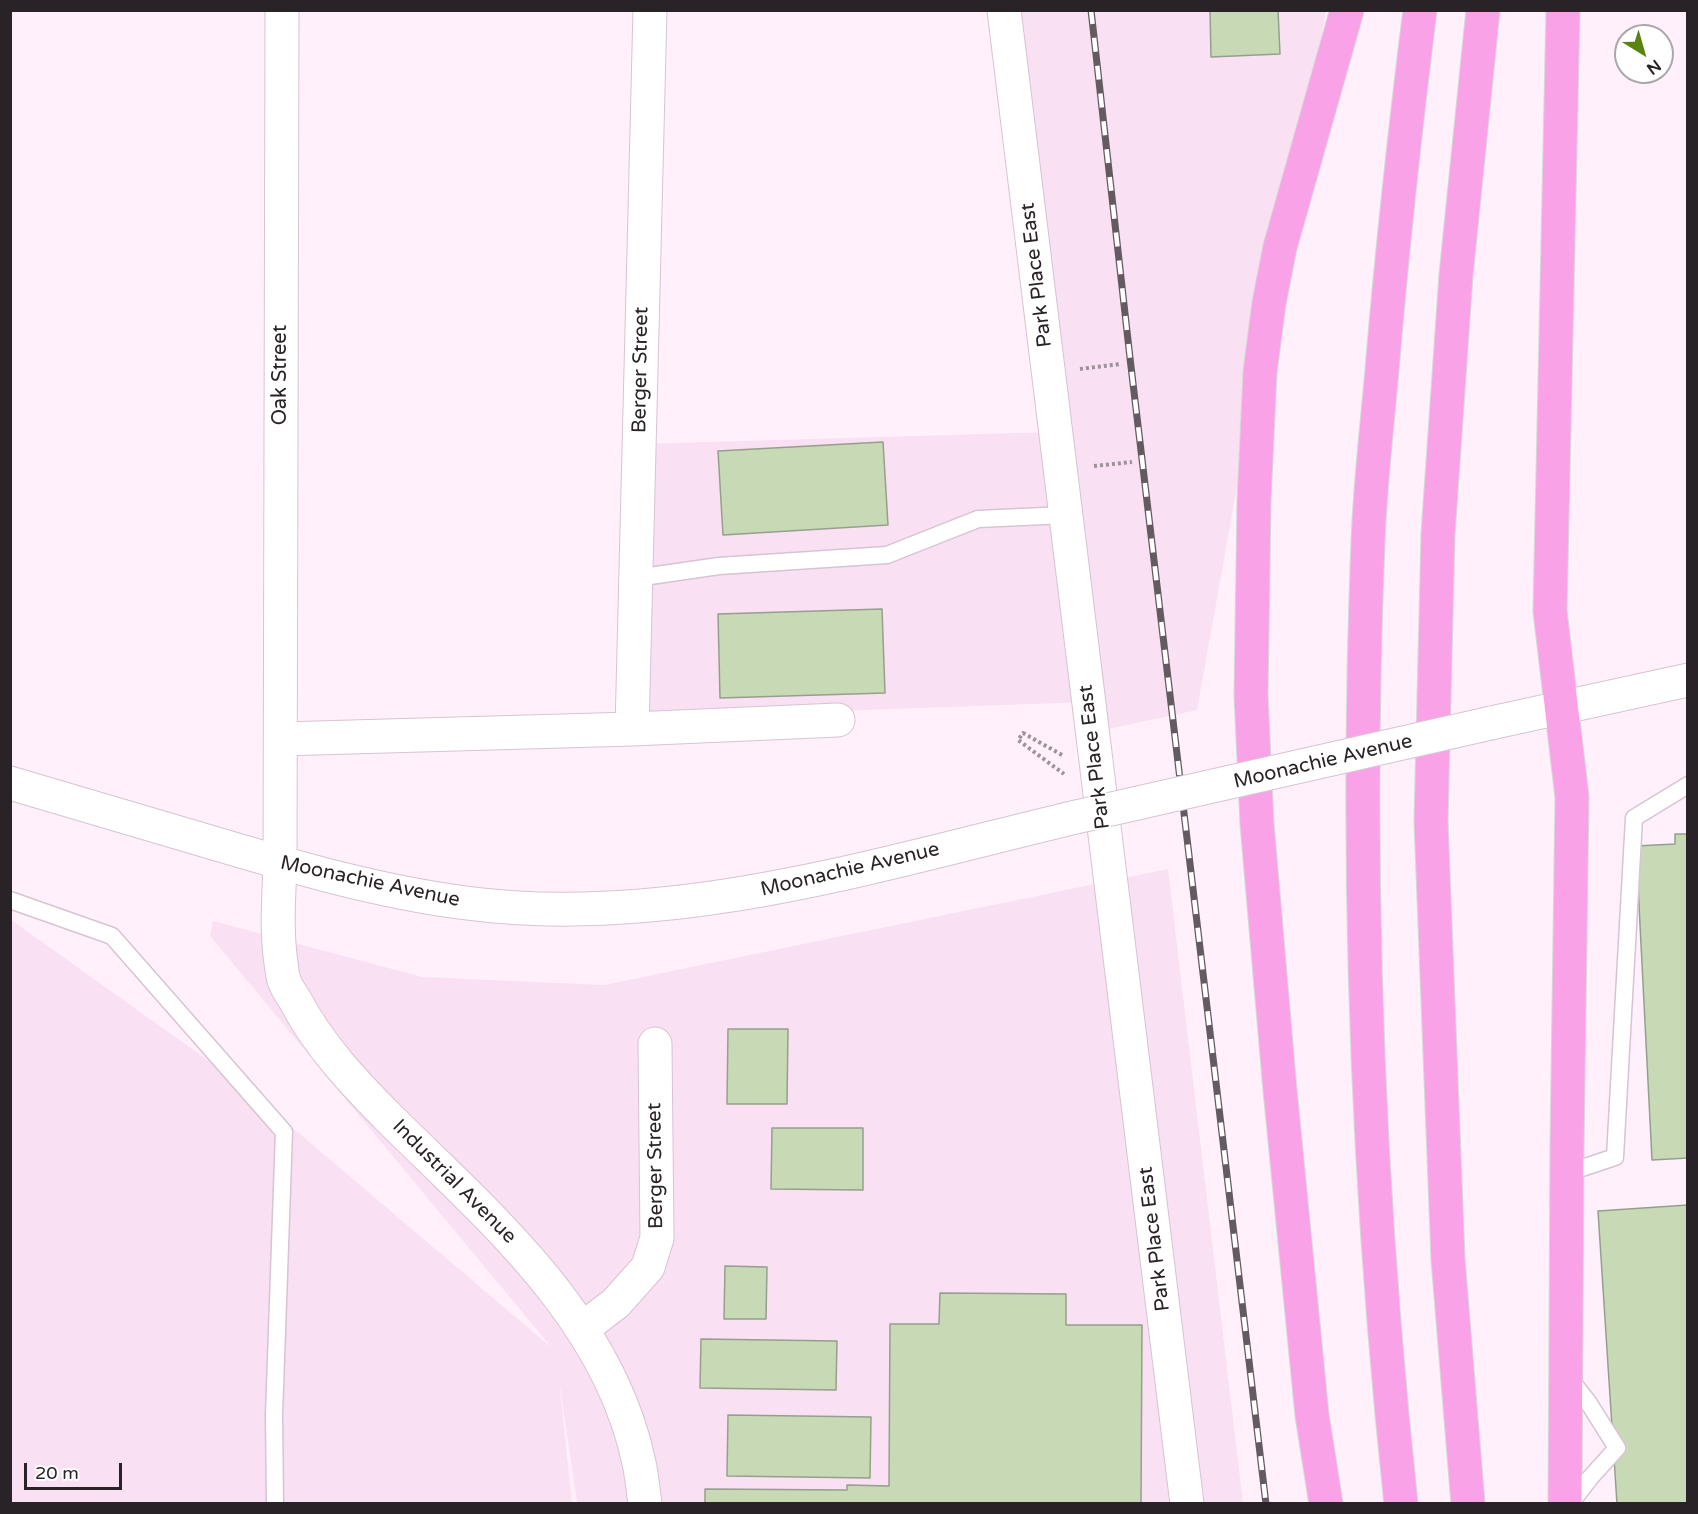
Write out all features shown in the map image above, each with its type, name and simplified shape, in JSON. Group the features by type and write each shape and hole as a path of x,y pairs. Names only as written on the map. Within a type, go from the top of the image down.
{"highway":[{"path":"1326,1503 1312,1415 1280,1089 1254,778 1251,695 1254,501 1260,372 1269,303 1280,247 1347,10"},
{"path":"1401,1503 1379,1257 1367,1047 1362,834 1368,540 1397,197 1419,10"},
{"path":"1468,1503 1448,1259 1431,821 1439,522 1456,275 1483,10"},
{"path":"1563,10 1550,611 1572,797 1566,1173 1565,1503"}],"street":[{"name":"Oak Street","path":"280,863 282,10"},
{"name":"Berger Street","path":"633,729 650,10"},
{"name":"Park Place East","path":"1004,10 1187,1503"},
{"name":"Moonachie Avenue","path":"10,783 280,863 399,892 468,903 550,909 654,905 728,897 797,883 1076,817 1688,680"},
{"path":"281,739 633,729 838,720"},
{"name":"Industrial Avenue","path":"280,863 277,935 282,969 284,981 303,1015 327,1050 361,1090 514,1241 549,1282 582,1329 605,1367 629,1424 639,1463 645,1503"},
{"name":"Berger Street","path":"582,1329 616,1303 648,1267 657,1238 655,1044"}],"lane":[{"path":"636,578 719,566 887,555 978,519 1066,515"},
{"path":"1566,1173 1615,1157 1634,818 1688,785"},
{"path":"10,900 112,936 284,1132 274,1415 275,1503"},
{"path":"1566,1375 1588,1402 1617,1448 1570,1503"}],"path":[{"path":"1075,370 1120,364"},
{"path":"1086,467 1132,462"},
{"path":"1063,756 1023,733 1018,740 1063,773"}],"shaded area":[{"path":"1006,11 1326,11 1280,247 1197,710 1094,732 1090,702 638,718 640,444 1053,432"},
{"path":"1168,869 1243,1503 577,1503 559,1380 572,1503 11,1503 10,919 241,1084 552,1348 210,936 213,921 422,977 604,985"}],"building":[{"path":"1210,10 1278,10 1280,54 1211,57"},
{"path":"883,442 888,525 723,535 718,451"},
{"path":"882,609 885,693 720,698 718,614"},
{"path":"1675,834 1688,834 1688,1158 1652,1160 1636,846 1675,844"},
{"path":"728,1029 788,1029 787,1104 727,1104"},
{"path":"772,1128 863,1128 863,1190 771,1189"},
{"path":"1688,1205 1688,1504 1617,1504 1598,1211"},
{"path":"725,1266 767,1267 766,1319 724,1319"},
{"path":"940,1293 1066,1294 1066,1325 1142,1325 1141,1504 705,1504 705,1489 847,1490 847,1485 889,1486 890,1324 939,1324"},
{"path":"701,1339 837,1341 836,1390 700,1388"},
{"path":"728,1415 871,1417 870,1478 727,1476"}],"railway":[{"path":"1091,10 1266,1504"}]}
